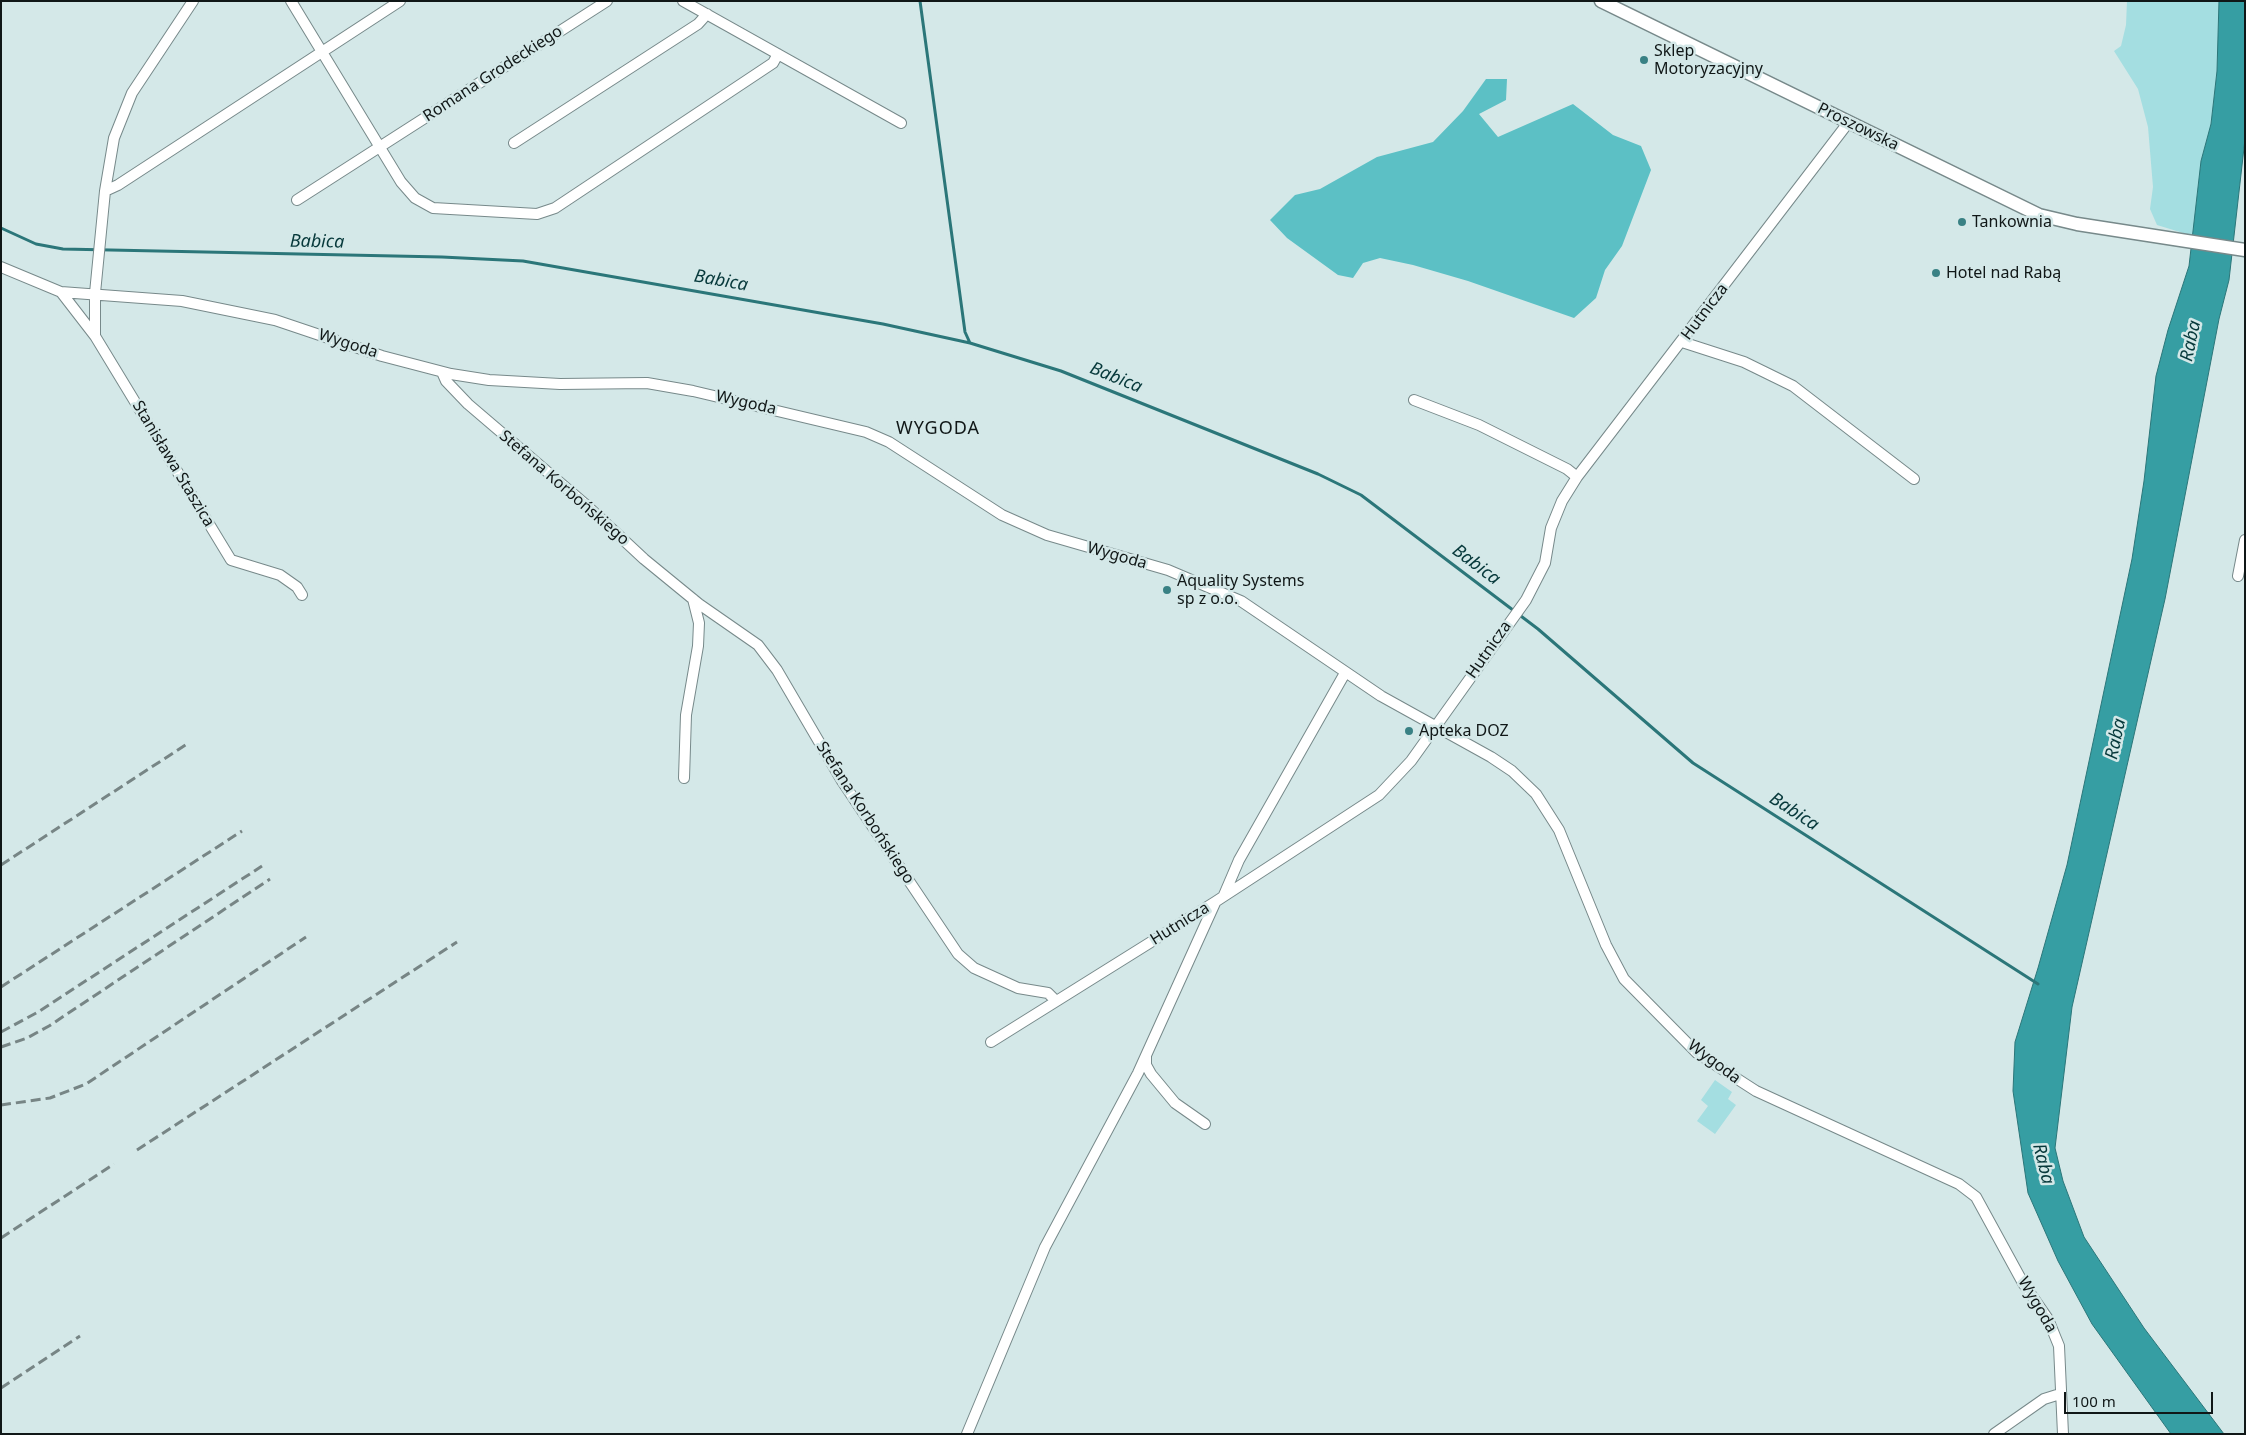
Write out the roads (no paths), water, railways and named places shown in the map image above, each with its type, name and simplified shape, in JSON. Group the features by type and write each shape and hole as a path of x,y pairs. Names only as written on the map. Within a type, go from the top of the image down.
{"main road":[{"name":"Proszowska","path":"1602,1 2039,215 2077,224 2245,250"}],"street":[{"path":"95,336 100,242 105,191 114,138 132,93 193,1"},
{"path":"291,1 401,182 415,198 433,208 537,214 554,208 773,63 778,54"},
{"path":"105,191 118,185 400,1"},
{"name":"Romana Grodeckiego","path":"297,200 606,1"},
{"path":"683,1 901,123"},
{"path":"514,143 698,24 707,14"},
{"name":"Hutnicza","path":"991,1042 1215,902 1379,795 1411,761 1502,631 1526,600 1546,563 1551,528 1562,502 1577,477 1682,342 1848,122"},
{"path":"1,267 61,292 96,293"},
{"name":"Stanisława Staszica","path":"61,292 95,336 232,560 280,575 297,587 302,595"},
{"name":"Wygoda","path":"96,293 182,301 227,309 275,320 382,356 442,372 489,380 560,384 647,383 693,391 866,432 888,442 1002,515 1047,535 1168,570 1241,601 1345,673 1491,757 1512,771 1536,794 1559,830 1606,945 1624,979 1697,1053 1756,1091 1959,1184 1976,1197 2023,1282 2052,1328 2059,1346 2063,1434"},
{"path":"1682,342 1744,362 1793,386 1914,479"},
{"name":"Stefana Korbońskiego","path":"442,372 446,381 468,404 584,504 644,559 692,598 758,645 777,670 842,781 958,954 974,968 1018,988 1048,993 1056,1001"},
{"path":"1414,400 1479,425 1567,469 1577,477"},
{"path":"2238,576 2245,540"},
{"path":"684,778 686,714 699,623 692,598"},
{"path":"1224,895 1239,860 1345,673"},
{"path":"967,1434 1045,1247 1123,1102 1215,902"},
{"path":"1146,1055 1146,1065 1151,1074 1175,1103 1205,1124"},
{"path":"1994,1434 2044,1399 2060,1394"}],"water":[{"name":"Raba","path":"2219,1 2245,1 2245,139 2229,280 2219,319 2165,599 2072,1007 2055,1148 2063,1181 2084,1237 2144,1328 2224,1434 2171,1434 2092,1324 2058,1261 2028,1193 2013,1091 2015,1042 2067,865 2132,559 2144,481 2156,376 2168,330 2189,266 2201,161 2211,124 2217,71"}],"waterway":[{"path":"920,1 965,332 970,343"},
{"name":"Babica","path":"1,228 36,244 63,249 442,257 523,261 883,324 970,343 1061,371 1318,474 1361,495 1538,629 1693,763 2038,984"}],"railway":[{"path":"1,865 187,744"},
{"path":"1,987 242,831"},
{"path":"1,1032 38,1012 262,866"},
{"path":"1,1047 27,1038 49,1026 270,879"},
{"path":"1,1105 50,1098 86,1084 306,937"},
{"path":"137,1150 457,942"},
{"path":"1,1238 114,1164"},
{"path":"1,1388 80,1336"}],"place":[{"name":"Sklep Motoryzacyjny","path":"1644,60"},
{"name":"Tankownia","path":"1962,222"},
{"name":"Hotel nad Rabą","path":"1936,273"},
{"name":"Aquality Systems sp z o.o.","path":"1167,590"},
{"name":"Apteka DOZ","path":"1409,731"}],"district":[{"name":"WYGODA","path":"938,429"}]}
